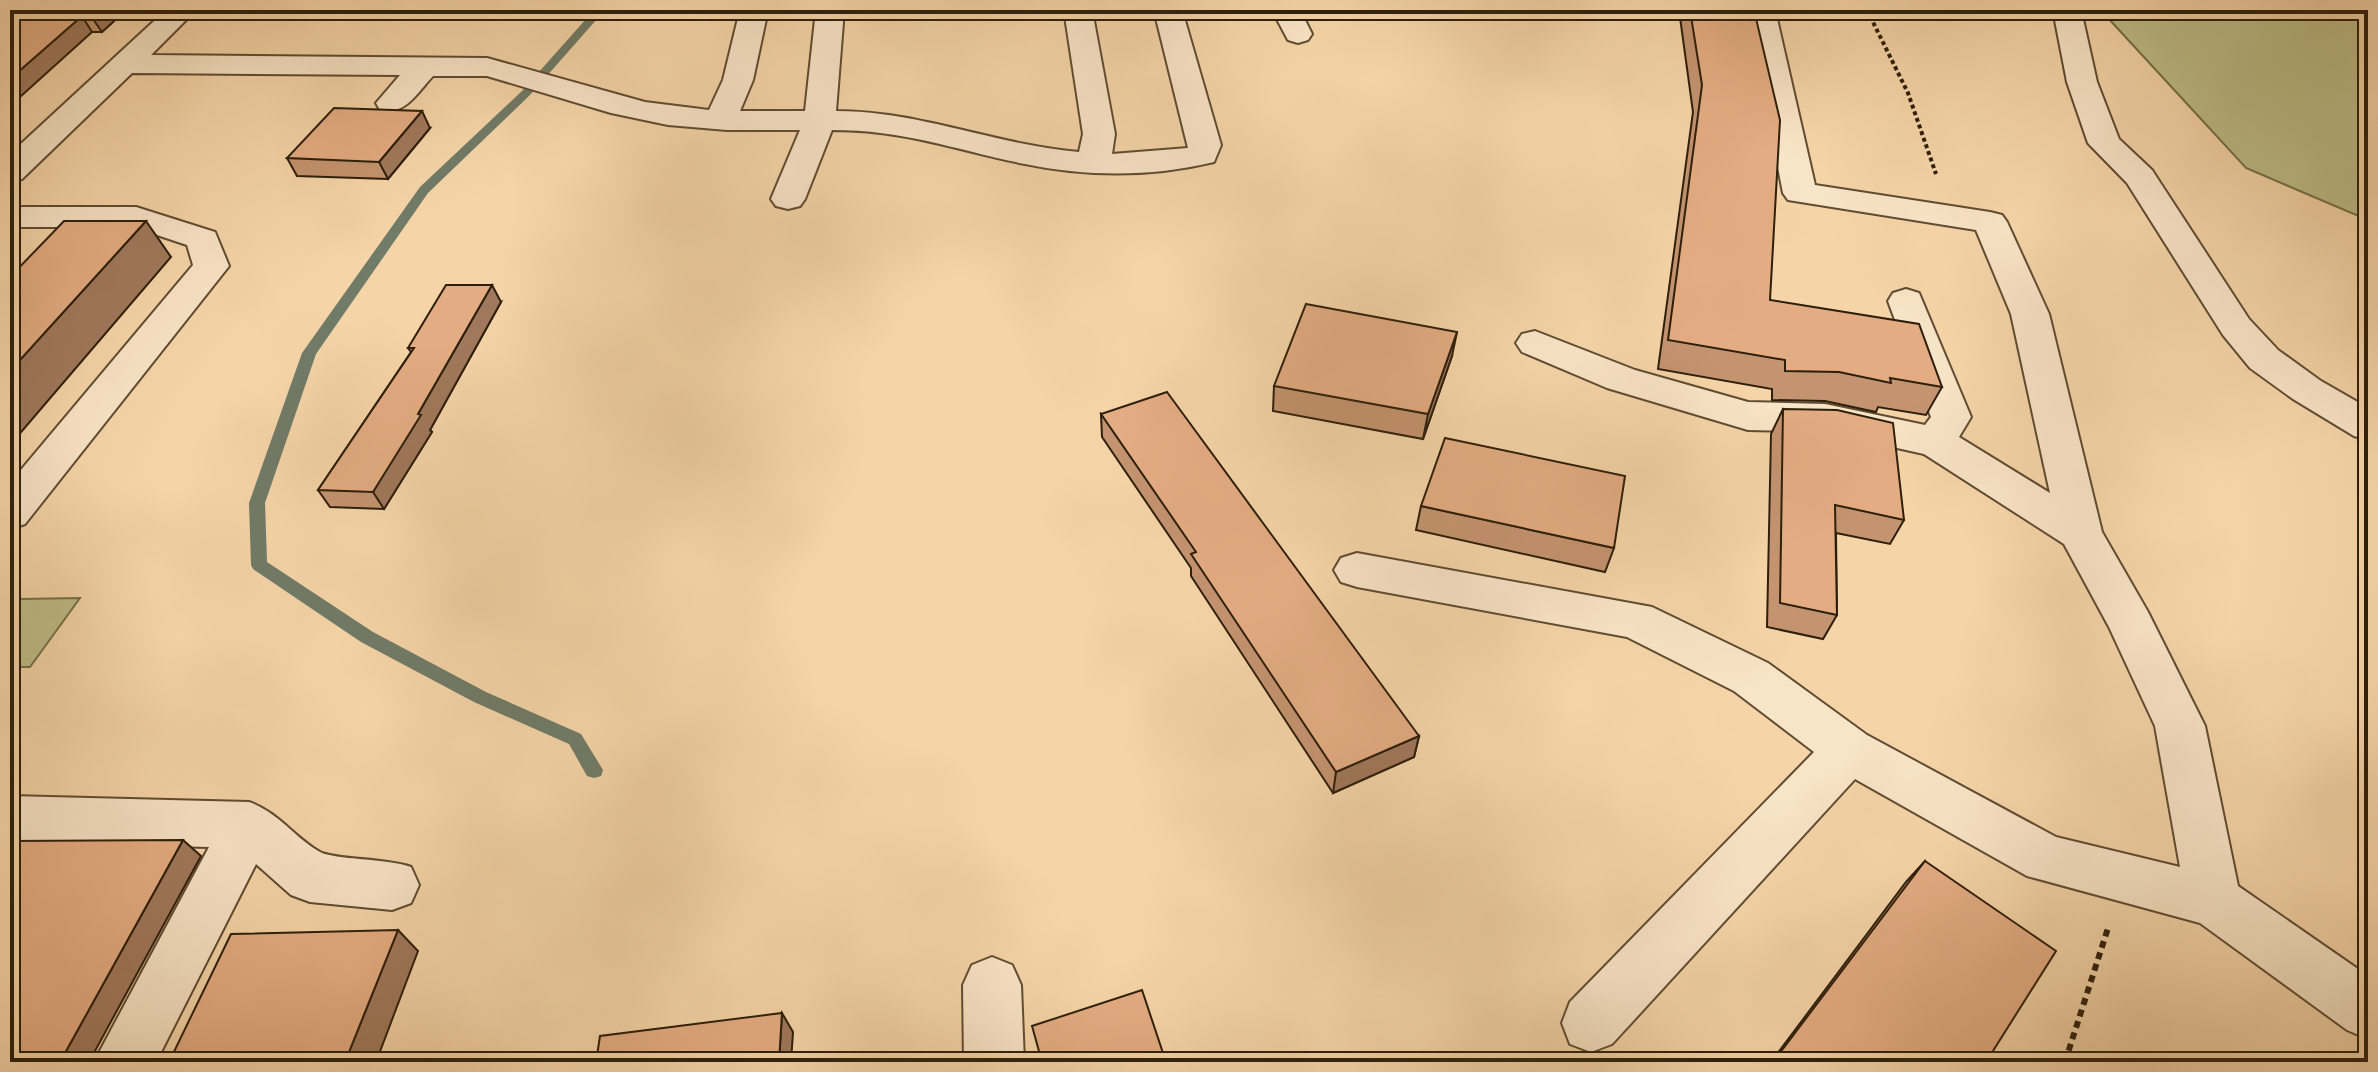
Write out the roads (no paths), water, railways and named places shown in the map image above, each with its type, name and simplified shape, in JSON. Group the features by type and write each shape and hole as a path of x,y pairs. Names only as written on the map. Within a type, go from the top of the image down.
{"street":[{"path":"17,158 182,10"},
{"path":"721,120 738,80 754,10"},
{"path":"788,199 819,122 830,10"},
{"path":"1078,10 1099,134 1093,163"},
{"path":"124,64 487,67 538,78 633,109 668,116 897,124 930,129 1021,154 1093,163 1179,161 1203,155 1205,145 1168,10"},
{"path":"1761,10 1800,193 1990,222 2030,314 2080,533 2131,625 2180,726 2214,901"},
{"path":"2067,10 2082,82 2104,143 2140,177 2236,327 2264,359 2307,390 2368,426"},
{"path":"391,103 425,66"},
{"path":"10,217 136,217 203,239 211,266 10,513"},
{"path":"1906,301 1951,417 1936,442"},
{"path":"1535,343 1621,379 1748,416 1825,418 1936,442 2080,533"},
{"path":"1357,570 1636,620 1751,677 1849,750 2046,859 2214,901 2368,1010"},
{"path":"1591,1023 1849,750"},
{"path":"10,819 249,825 310,877 392,885"},
{"path":"124,1062 249,825"},
{"path":"992,985 994,1062"}],"waterway":[{"path":"594,770 575,739 480,697 367,637 259,565 257,503 309,353 424,190 526,93 600,10"}]}
